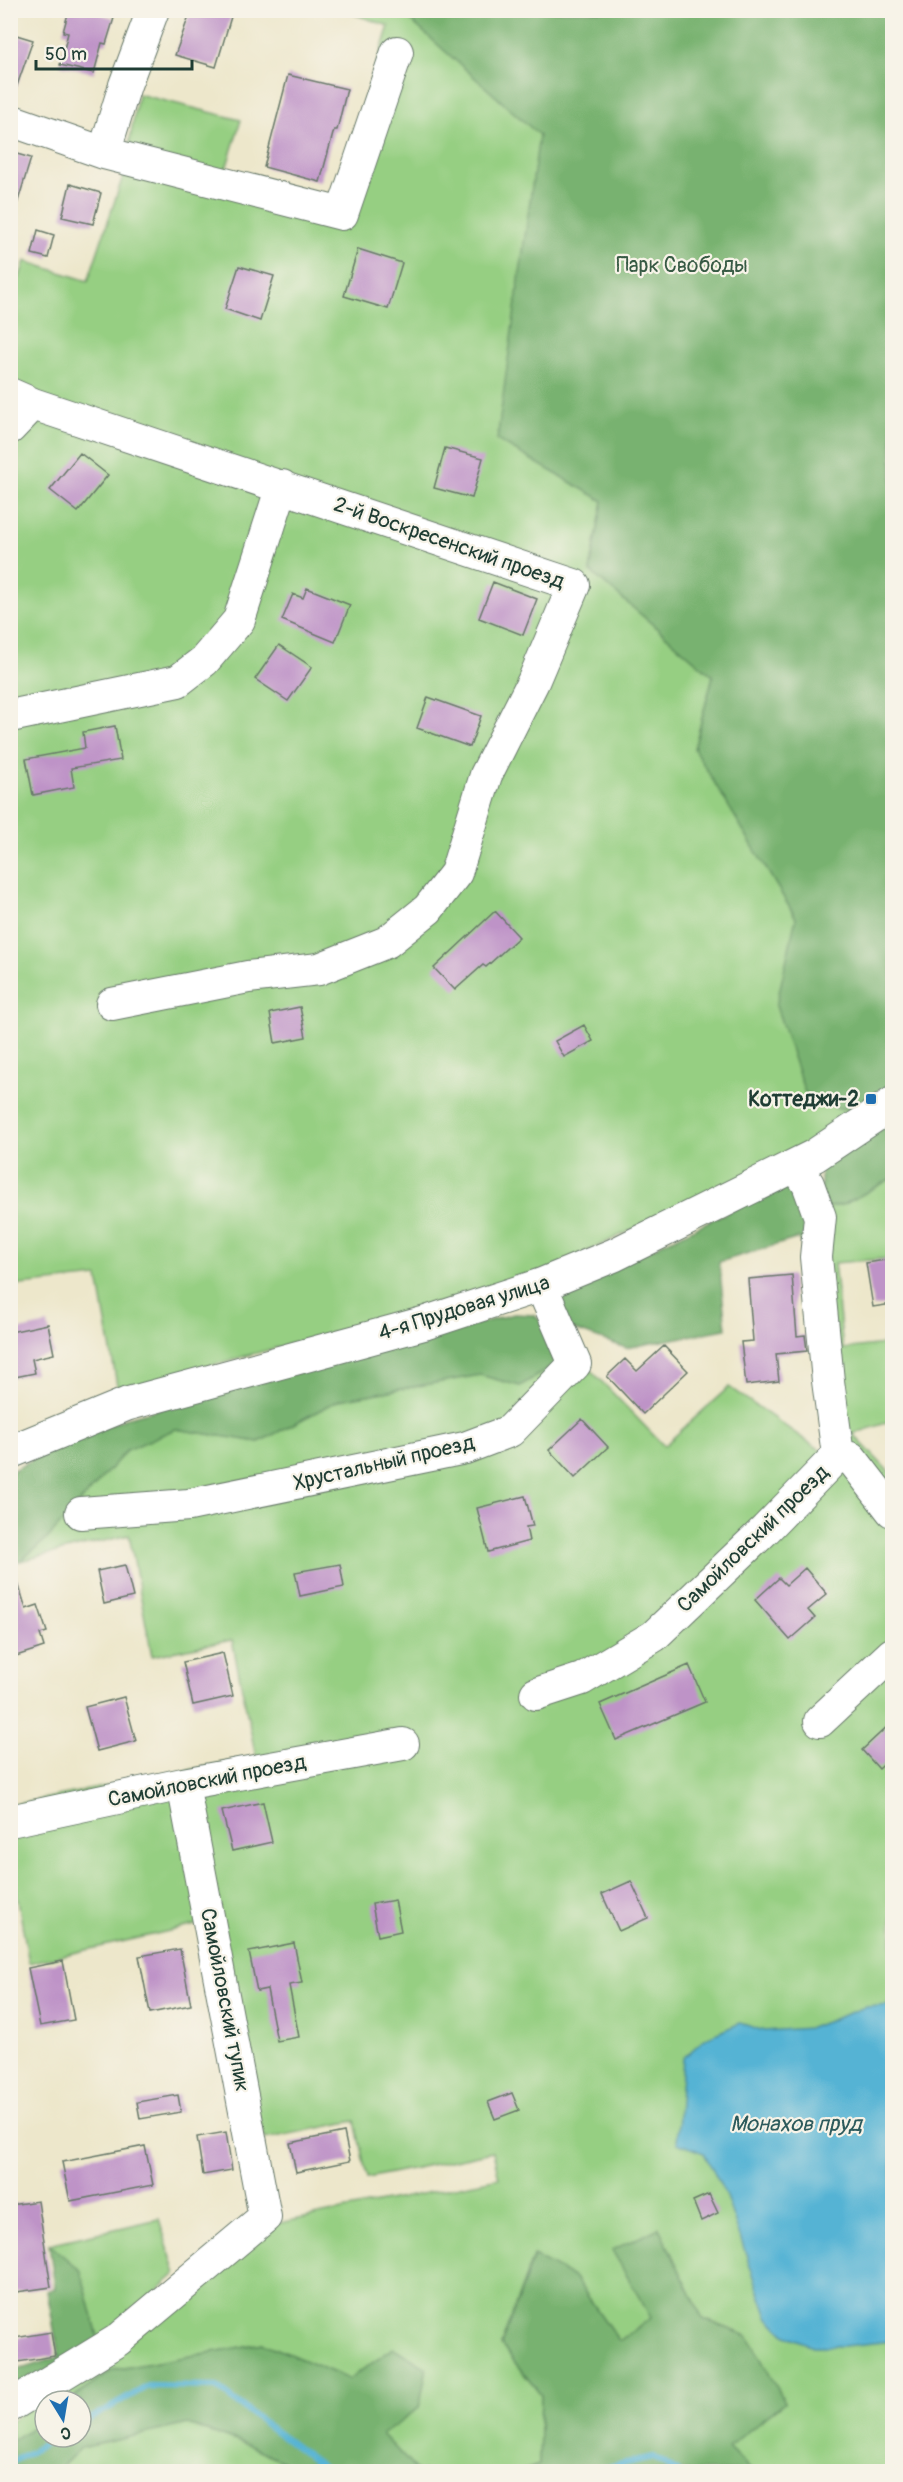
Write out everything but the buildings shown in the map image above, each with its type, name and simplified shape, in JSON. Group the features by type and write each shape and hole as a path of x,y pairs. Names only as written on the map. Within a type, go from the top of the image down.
{"main road":[{"name":"4-я Прудовая улица","path":"10,1452 127,1404 425,1323 541,1286 614,1255 796,1166 892,1104"}],"street":[{"path":"104,153 125,86 153,10"},
{"path":"10,120 104,153 342,214 397,52"},
{"path":"10,428 22,399"},
{"name":"2-й Воскресенский проезд","path":"22,399 574,585 533,682 486,775 456,873 428,909 387,942 319,969 248,977 112,1005"},
{"path":"10,716 178,681 204,661 239,620 282,486"},
{"name":"Самойловский проезд","path":"536,1694 582,1679 654,1636 766,1529 838,1455 816,1257 820,1217 808,1184 796,1166"},
{"name":"Хрустальный проезд","path":"81,1513 189,1505 465,1448 510,1431 575,1364 541,1286"},
{"path":"838,1455 851,1458 892,1511"},
{"path":"820,1721 892,1654"},
{"name":"Самойловский проезд","path":"10,1821 183,1784 403,1744"},
{"name":"Самойловский тупик","path":"10,2406 118,2340 266,2217 183,1784"}],"green space":[{"path":"344,11 892,11 892,1091 808,1146 531,1278 118,1391 98,1277 11,1286 11,304 25,261 88,281 124,173 138,94 241,120 226,169 332,201 389,26","holes":["603,501 782,530 694,749 713,676 590,571"]},
{"name":"Парк Свободы","path":"400,11 892,11 892,1091 865,1111 837,1108 805,1093 776,1006 796,918 694,749 713,676 590,571 603,501 497,440 539,135"},
{"path":"892,1122 892,1178 845,1204 821,1209 821,1169"},
{"path":"892,1178 892,1258 834,1263 843,1349 892,1343 892,1421 853,1434 892,1475 892,2468 890,2471 752,2471 728,2447 785,2402 748,2336 703,2319 659,2228 651,2318 619,2341 575,2278 533,2256 501,2345 541,2395 539,2465 522,2471 417,2471 381,2434 419,2408 394,2348 349,2379 263,2343 113,2370 86,2389 53,2389 270,2225 499,2178 493,2152 367,2178 355,2121 265,2139 200,1924 29,1963 11,1861 11,1805 256,1757 232,1640 152,1656 129,1535 20,1561 47,1539 127,1450 175,1429 259,1442 339,1400 480,1375 520,1386 564,1359 580,1359 664,1446 729,1387 827,1455 821,1209 845,1204"},
{"path":"786,1184 796,1188 803,1195 807,1204 809,1226 807,1260 799,1238 719,1262 726,1329 626,1348 569,1328 558,1310 562,1292"},
{"path":"514,1314 534,1315 544,1324 564,1359 520,1386 480,1375 339,1400 259,1442 175,1429 127,1450 47,1539 20,1561 11,1563 10,1472 50,1450 129,1417"},
{"path":"159,2219 176,2274 99,2341 49,2244"},
{"path":"659,2228 703,2319 748,2336 785,2402 728,2447 752,2471 522,2471 539,2465 541,2395 501,2345 534,2256 575,2278 619,2341 651,2318 612,2250"},
{"path":"49,2244 81,2271 99,2341 11,2395 11,2372 59,2357 47,2291 55,2288"},
{"path":"263,2343 349,2379 394,2348 427,2368 419,2408 382,2434 417,2471 305,2471 248,2445 188,2424 93,2445 93,2389 86,2389 113,2370"},
{"path":"33,2404 33,2426 11,2442 11,2421"},
{"path":"188,2424 248,2445 305,2471 57,2472 79,2449 93,2449 93,2445"},
{"path":"33,2426 33,2449 80,2449 57,2471 11,2471 11,2442"}],"water":[{"name":"Монахов пруд","path":"892,2005 892,2341 844,2346 813,2346 786,2335 768,2317 725,2194 704,2153 677,2143 683,2058 706,2038 740,2023 764,2031 810,2028 865,2007"}],"waterway":[{"path":"93,2417 148,2386 216,2387 330,2472"},
{"path":"10,2463 35,2449"},
{"path":"586,2472 653,2457 678,2472"}],"place":[{"name":"Коттеджи-2","path":"871,1099"}]}
